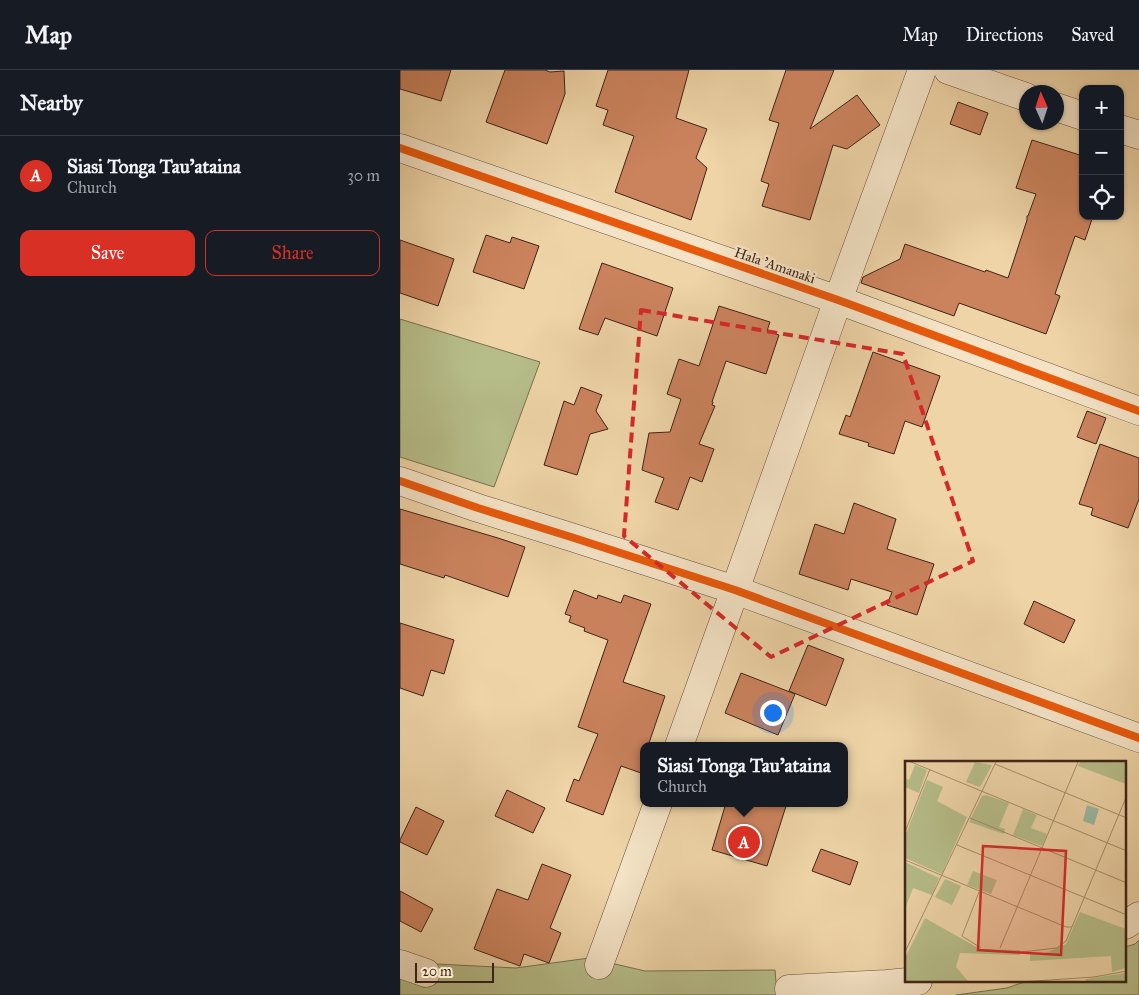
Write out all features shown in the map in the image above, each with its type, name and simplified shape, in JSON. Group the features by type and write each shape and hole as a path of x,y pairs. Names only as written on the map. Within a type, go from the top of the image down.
{"street":[{"path":"680,742 922,70"},
{"path":"948,70 1019,95"},
{"path":"1064,110 1079,115"},
{"path":"1123,130 1139,135"},
{"name":"Hala 'Amanaki","path":"400,148 838,300 1139,411"},
{"path":"400,481 478,508 736,590 1139,738"},
{"path":"599,965 657,807"},
{"path":"1126,924 1139,916"},
{"path":"400,964 426,973"},
{"path":"789,989 905,982"}],"highlighted area":[{"path":"641,310 903,354 973,561 771,657 624,536"}],"green space":[{"path":"400,319 540,362 494,487 400,457"},
{"path":"1139,940 1139,995 956,995 1007,988 1024,982 1126,982 1126,947 1135,944"},
{"path":"589,958 645,971 775,970 777,995 400,995 400,977 425,987 436,964 516,968"}],"building":[{"path":"400,70 451,70 441,101 400,89"},
{"path":"505,70 564,71 565,94 547,144 486,122"},
{"path":"608,70 689,70 676,118 707,129 696,158 707,168 691,220 615,192 634,136 603,125 608,110 596,106"},
{"path":"786,70 834,70 810,129 857,95 880,125 847,149 833,145 810,220 762,206 769,184 761,181 779,123 769,120"},
{"path":"958,102 988,113 980,135 950,124"},
{"path":"1032,140 1079,155 1079,220 1092,220 1085,240 1075,236 1055,294 1060,296 1046,334 959,303 954,316 861,283 863,277 900,259 905,244 985,272 986,270 1008,278 1027,216 1036,194 1016,188"},
{"path":"486,235 510,243 512,237 539,246 524,289 473,272"},
{"path":"400,240 454,259 438,306 400,293"},
{"path":"602,263 673,288 657,336 605,318 598,335 579,329"},
{"path":"719,306 770,322 767,331 779,335 766,374 726,361 712,402 712,405 715,406 699,444 714,449 702,482 690,477 678,510 655,502 664,478 642,470 649,433 670,432 681,399 667,394 679,359 699,366"},
{"path":"873,352 940,376 922,427 905,421 894,454 868,446 869,443 839,434 846,415 850,417"},
{"path":"581,387 602,395 596,411 608,429 590,434 577,475 544,465 564,401 574,405"},
{"path":"1087,411 1106,418 1096,444 1077,437"},
{"path":"1100,444 1139,458 1139,499 1128,528 1091,515 1093,508 1079,504"},
{"path":"854,503 896,519 887,549 934,564 917,615 887,605 892,592 851,579 848,590 799,574 815,524 844,534"},
{"path":"400,509 525,547 508,597 445,575 444,578 400,564"},
{"path":"574,590 597,599 598,595 621,603 624,595 651,604 623,682 665,696 649,742 640,742 640,773 621,766 603,815 566,801 574,779 579,781 598,734 578,727 608,640 584,631 585,628 569,622 571,616 565,614"},
{"path":"1034,601 1075,620 1064,643 1024,624"},
{"path":"400,623 454,640 444,674 431,670 423,696 400,688"},
{"path":"808,645 844,659 826,706 789,691"},
{"path":"741,673 795,694 778,735 725,713"},
{"path":"507,790 545,808 533,833 495,816"},
{"path":"416,807 444,821 427,855 400,842"},
{"path":"725,807 786,807 767,866 712,850"},
{"path":"821,849 858,862 850,885 812,871"},
{"path":"542,864 571,875 550,928 561,933 549,963 524,954 520,966 474,949 497,889 528,900"},
{"path":"400,891 433,909 421,932 400,921"}],"cycle path":[{"path":"400,148 838,300 1139,411"},
{"path":"400,481 478,508 735,590 1139,738"}],"place":[{"name":"Siasi Tonga Tau'ataina","path":"744,842"}]}
